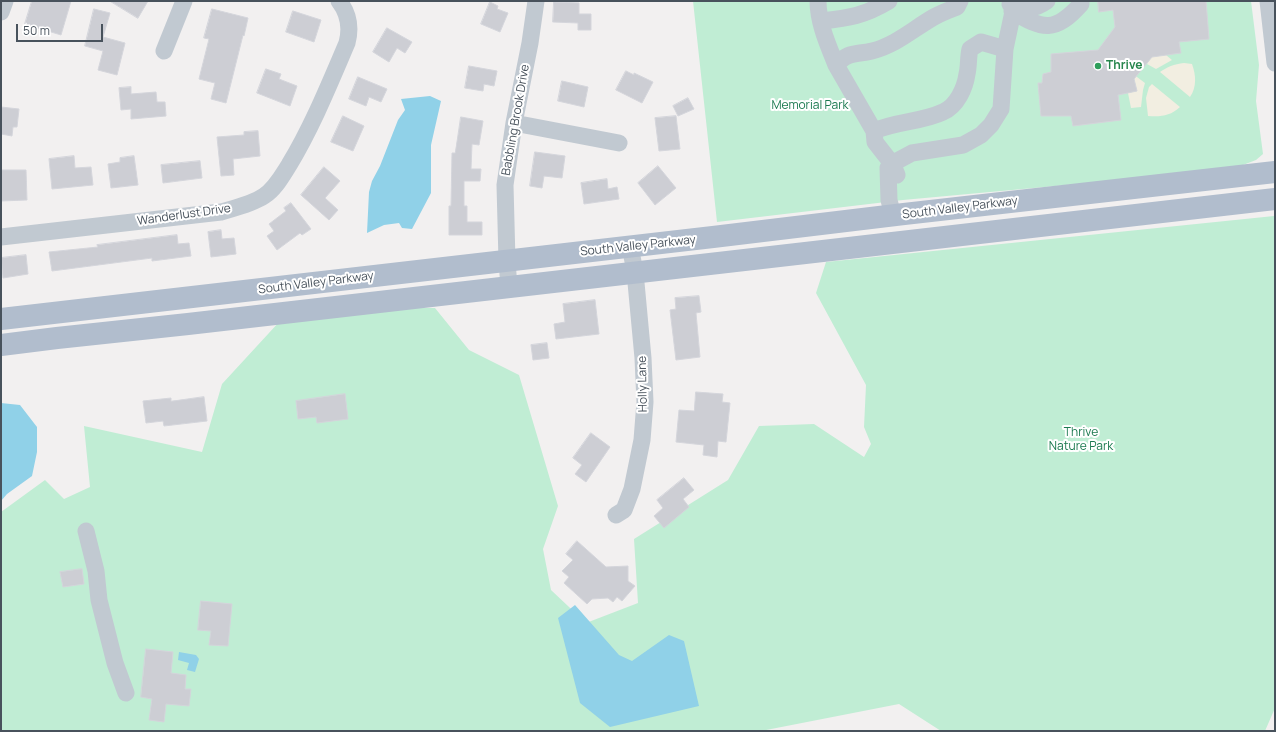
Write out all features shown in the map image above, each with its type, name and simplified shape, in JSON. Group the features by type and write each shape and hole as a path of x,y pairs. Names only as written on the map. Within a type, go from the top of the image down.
{"main road":[{"name":"South Valley Parkway","path":"1,319 1275,172"},
{"path":"1,345 1275,199"},
{"path":"893,216 897,242"}],"street":[{"path":"1,12 5,1"},
{"path":"164,51 184,1"},
{"name":"Wanderlust Drive","path":"1,237 221,212 242,206 264,197 281,178 304,141 347,44 350,33 348,17 339,1"},
{"name":"Babbling Brook Drive","path":"510,287 507,261 505,185 514,123 530,43 536,1"},
{"path":"818,1 818,8 824,33 836,66 874,131 875,142 893,165"},
{"path":"821,21 854,17 874,10 888,1"},
{"path":"836,66 842,58 854,53 871,51 891,45 935,16 957,7 960,1"},
{"path":"1010,6 1024,9 1036,8 1047,1"},
{"path":"1010,6 1026,19 1039,25 1052,26 1069,18 1081,4 1081,1"},
{"path":"1268,1 1275,63"},
{"path":"893,216 889,200 887,175 888,168 912,153 963,145 981,135 991,125 1001,108 1005,49 1010,6"},
{"path":"874,131 887,126 944,112 956,103 964,86 970,49 981,42 1005,49"},
{"path":"514,123 619,143"},
{"name":"Holly Lane","path":"616,515 624,510 632,489 642,440 645,402 643,358 635,272 630,246"},
{"path":"86,531 96,571 99,600 113,656 126,693"}],"green space":[{"name":"Memorial Park","path":"693,1 1251,1 1259,65 1256,101 1263,154 1256,160 1230,170 903,200 717,222"},
{"name":"Thrive Nature Park","path":"1274,216 1275,708 1265,731 941,731 899,704 761,731 1,731 1,512 45,480 64,499 90,487 84,426 202,452 222,384 280,321 392,308 435,308 469,350 519,375 558,506 543,549 551,590 586,623 638,603 634,539 728,480 759,426 814,424 864,457 871,444 864,427 866,385 816,293 826,262"}],"sand":[{"path":"1166,55 1172,60 1156,69 1147,64 1151,57"},
{"path":"1184,63 1192,64 1194,72 1195,85 1190,97 1160,72 1171,66"},
{"path":"1133,74 1145,83 1141,107 1131,108 1128,93 1137,91"},
{"path":"1152,84 1180,107 1165,115 1148,116 1146,98 1149,87"}],"water":[{"path":"430,96 441,101 431,145 431,193 412,229 402,228 399,223 384,225 367,233 369,192 372,181 380,166 398,120 405,110 401,99"},
{"path":"1,403 20,405 37,427 37,452 32,476 7,494 1,501"},
{"path":"575,605 619,655 632,661 669,635 684,641 699,706 610,727 580,703 558,618"},
{"path":"179,652 196,655 199,659 195,672 187,670 189,663 178,660"}],"building":[{"path":"32,1 71,1 61,35 25,24"},
{"path":"110,1 148,1 138,18"},
{"name":"Thrive","path":"1098,1 1206,1 1209,39 1179,42 1181,53 1152,57 1134,79 1137,91 1118,95 1121,120 1073,126 1071,116 1041,116 1038,83 1042,83 1043,74 1051,72 1051,54 1098,50 1115,27 1113,10 1099,12"},
{"path":"490,2 498,6 497,9 508,13 500,32 481,24"},
{"path":"554,2 579,3 579,14 591,14 591,30 578,30 578,23 553,22"},
{"path":"94,9 110,13 103,37 125,43 117,75 98,70 103,51 85,46"},
{"path":"212,9 248,18 226,103 211,99 215,83 199,79 209,39 204,38"},
{"path":"293,11 321,20 314,42 286,32"},
{"path":"387,28 412,42 405,53 397,48 389,62 373,52"},
{"path":"469,66 497,71 494,86 484,84 483,91 465,88"},
{"path":"266,69 281,74 279,79 297,86 290,106 257,93"},
{"path":"626,71 653,82 642,103 616,90"},
{"path":"358,77 387,89 381,102 369,97 366,106 349,99"},
{"path":"562,81 588,87 584,107 558,101"},
{"path":"131,87 131,94 156,92 157,102 165,102 166,116 131,119 131,109 121,110 119,88"},
{"path":"688,98 694,109 678,116 673,106"},
{"path":"1,107 19,109 17,127 13,127 12,136 1,134"},
{"path":"343,116 364,126 353,151 331,142"},
{"path":"676,116 680,149 659,151 655,118"},
{"path":"461,117 483,121 479,145 472,144 471,169 481,169 480,181 464,181 464,206 467,206 467,222 482,222 482,235 449,235 452,153 455,153"},
{"path":"258,131 260,156 233,159 234,175 221,176 217,137 244,135 244,132"},
{"path":"535,152 565,156 562,178 544,176 542,188 530,186"},
{"path":"74,156 75,168 91,167 93,185 52,189 49,159"},
{"path":"134,156 138,185 111,188 108,164 120,162 120,158"},
{"path":"200,161 202,178 163,183 161,165"},
{"path":"658,166 676,188 655,205 638,183"},
{"path":"324,167 340,181 325,198 338,210 329,220 301,195"},
{"path":"1,170 26,170 27,200 1,201"},
{"path":"607,179 608,189 617,187 619,199 584,204 581,183"},
{"path":"291,203 311,229 302,235 300,233 277,250 267,236 274,231 269,224 286,211 284,208"},
{"path":"221,230 222,239 234,238 236,254 211,257 208,232"},
{"path":"177,235 178,244 189,243 191,256 152,261 152,258 52,271 49,252 98,247 97,245"},
{"path":"26,255 28,274 3,278 1,258"},
{"path":"699,296 701,312 696,313 700,357 676,360 670,310 676,309 675,298"},
{"path":"595,300 599,334 556,339 554,324 565,322 563,304"},
{"path":"547,343 549,358 533,360 531,345"},
{"path":"696,392 723,394 722,402 730,403 726,442 718,441 717,457 703,455 704,445 676,442 679,410 694,411"},
{"path":"345,394 348,419 317,423 316,417 298,419 296,401"},
{"path":"204,397 207,421 164,426 163,421 146,423 143,401 171,398 171,401"},
{"path":"591,433 610,447 586,482 575,474 582,465 573,458"},
{"path":"684,478 694,490 683,499 689,507 664,528 654,516 663,508 657,500"},
{"path":"577,541 606,567 628,566 628,581 635,586 622,601 617,597 613,602 608,598 592,599 587,604 564,583 569,577 562,571 573,560 566,554"},
{"path":"82,569 84,584 63,587 60,572"},
{"path":"201,601 232,604 228,646 209,645 211,631 198,630"},
{"path":"146,649 173,652 171,673 186,675 185,689 191,689 189,706 166,704 164,722 149,720 152,699 141,697"}],"place":[{"name":"Thrive","path":"1098,66"}]}
